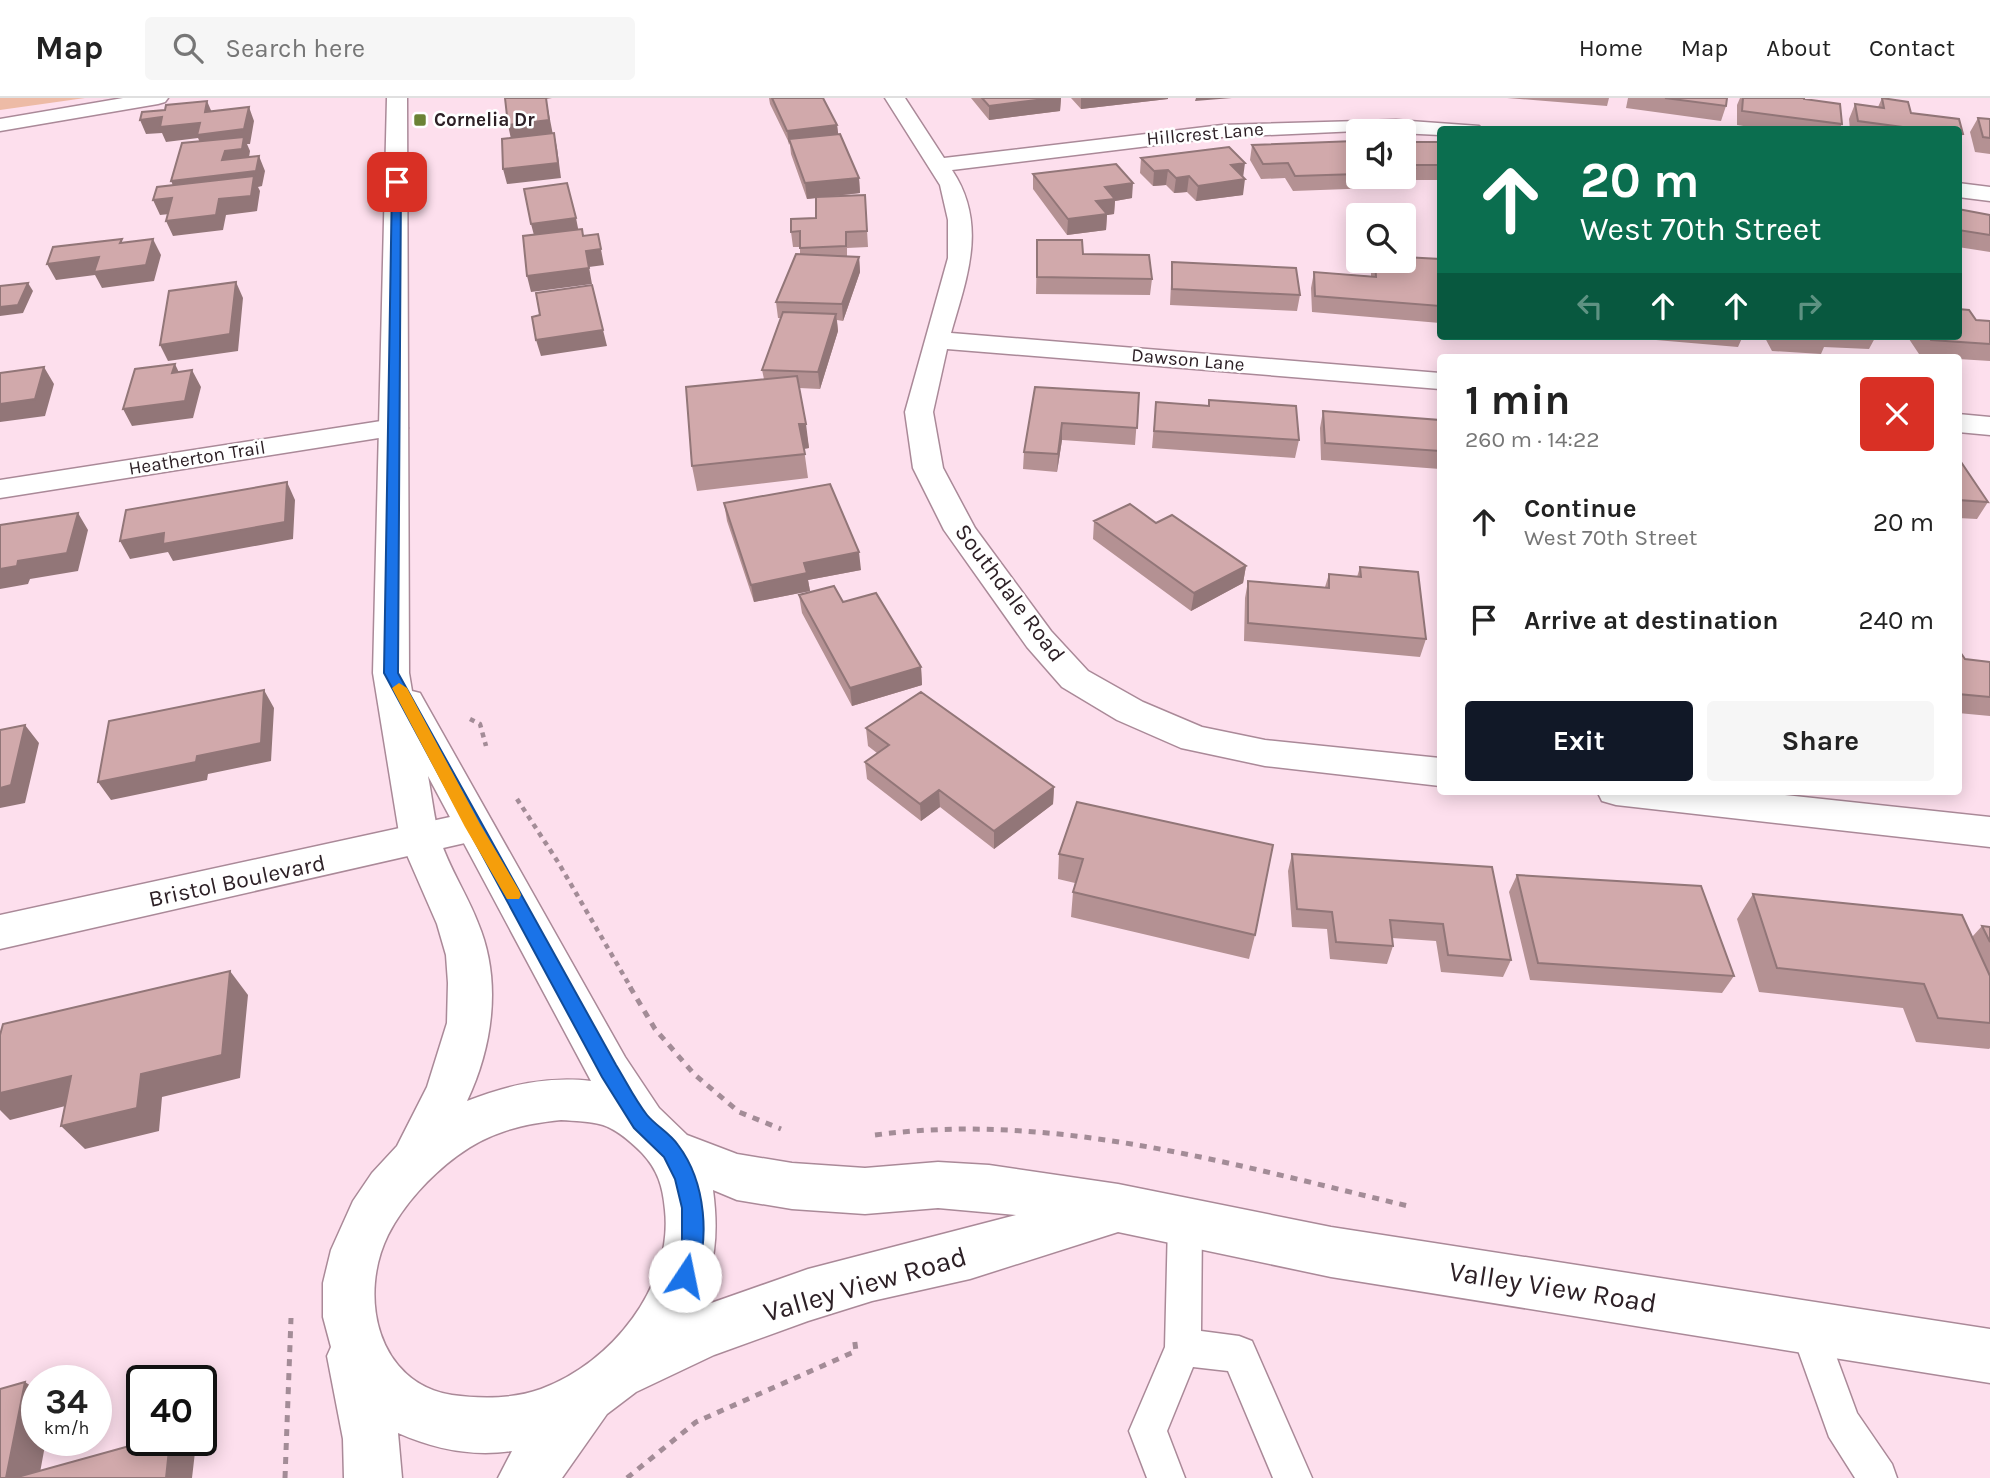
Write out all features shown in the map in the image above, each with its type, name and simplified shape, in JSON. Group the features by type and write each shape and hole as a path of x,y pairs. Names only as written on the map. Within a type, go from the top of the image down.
{"street":[{"path":"0,125 158,98"},
{"path":"373,1478 370,1439 360,1397 346,1296 353,1259 367,1222 388,1188 416,1158 449,1090 469,1023 470,983 467,955 458,924 420,839 391,673 397,98"},
{"name":"Southdale Road","path":"895,98 951,184 960,220 960,258 919,412 928,468 960,530 1039,639 1076,679 1130,711 1194,739 1265,752 1437,772"},
{"name":"Hillcrest Lane","path":"940,165 1222,131 1384,126 1437,128"},
{"path":"1962,190 1990,194"},
{"name":"Dawson Lane","path":"936,340 1437,381"},
{"path":"1962,423 1990,426"},
{"name":"Heatherton Trail","path":"0,489 394,428"},
{"path":"391,673 473,827 575,1004 609,1071 685,1177 692,1208 692,1240 685,1276 670,1311 647,1344 605,1383 527,1478"},
{"path":"1652,795 1990,832"},
{"name":"Bristol Boulevard","path":"0,932 473,827"},
{"name":"Valley View Road","path":"416,1158 443,1137 500,1109 531,1101 591,1101 617,1109 656,1136 737,1177 792,1186 865,1191 938,1185 989,1188 1118,1209 1319,1250 1990,1356"},
{"name":"Valley View Road","path":"351,1333 365,1367 389,1396 421,1416 461,1426 505,1425 539,1417 702,1333 808,1295 872,1276 970,1254 1118,1209"}],"lane":[{"path":"1166,1478 1148,1430 1183,1347 1185,1223"},
{"path":"1808,1328 1842,1424 1878,1478"},
{"path":"1183,1347 1239,1354 1293,1478"}],"path":[{"path":"480,724 492,755"},
{"path":"511,789 558,862 655,1029 694,1074 739,1112 789,1132"},
{"path":"872,1135 909,1129 981,1126 1101,1138 1420,1209"},
{"path":"627,1478 696,1422 856,1351"}],"shaded area":[{"path":"0,98 85,98 0,110"}],"building":[{"path":"505,98 546,98 549,120 508,125"},
{"path":"772,98 823,98 837,125 787,131"},
{"path":"982,98 1053,98 989,106"},
{"path":"1665,98 1727,98 1726,106"},
{"path":"1743,98 1804,98 1840,104 1842,124 1742,111"},
{"path":"1882,98 1908,102 1911,113 1959,119 1961,126 1895,126 1858,121 1855,104 1884,108"},
{"path":"207,101 205,112 249,107 244,129 197,135 200,123 160,127 162,117 140,120 142,112 165,110 166,105"},
{"path":"1978,118 1990,119 1990,138 1983,137"},
{"path":"554,133 558,163 503,169 502,139"},
{"path":"840,134 859,178 805,183 789,139"},
{"path":"244,137 242,149 225,151 222,160 259,156 256,171 171,181 182,143"},
{"path":"1346,141 1346,174 1295,176 1288,163 1263,164 1252,145"},
{"path":"1416,142 1437,142 1437,165 1416,165"},
{"path":"1229,147 1245,163 1231,165 1245,179 1198,186 1189,176 1176,178 1168,170 1154,171 1141,158"},
{"path":"1116,164 1133,183 1105,187 1115,199 1096,201 1107,214 1068,219 1033,174"},
{"path":"254,176 251,196 219,199 216,215 166,221 172,198 153,200 157,187"},
{"path":"567,183 576,218 531,224 524,189"},
{"path":"865,195 867,231 846,232 846,246 800,248 800,231 791,232 791,219 816,218 816,197"},
{"path":"1962,210 1990,215 1990,235 1962,231"},
{"path":"582,229 583,236 598,234 601,249 586,251 589,268 527,276 523,236"},
{"path":"122,239 120,243 153,239 146,265 94,272 99,257 47,264 53,247"},
{"path":"1037,240 1082,240 1083,254 1149,255 1152,279 1037,277"},
{"path":"796,254 859,257 842,304 776,302"},
{"path":"1416,258 1437,259 1437,306 1315,296 1314,272 1376,277 1376,273 1416,273"},
{"path":"1172,262 1296,268 1300,295 1172,289"},
{"path":"236,282 230,334 160,345 169,291"},
{"path":"28,283 18,305 0,307 0,286"},
{"path":"592,285 603,330 536,340 532,317 540,315 536,293"},
{"path":"1962,309 1969,310 1976,320 1990,321 1990,344 1931,340 1962,340"},
{"path":"783,312 836,314 818,372 762,370"},
{"path":"175,364 172,373 192,370 185,401 123,409 135,369"},
{"path":"44,367 35,399 0,404 0,373"},
{"path":"797,376 806,424 799,424 805,454 692,466 686,387"},
{"path":"1035,387 1139,393 1137,428 1062,423 1058,454 1024,452"},
{"path":"1209,400 1296,406 1299,440 1154,431 1156,402 1209,406"},
{"path":"1323,411 1437,420 1437,451 1325,443"},
{"path":"1962,463 1988,502 1962,500"},
{"path":"287,482 285,522 163,544 164,533 120,541 126,510"},
{"path":"830,484 859,552 804,563 807,573 751,585 724,503"},
{"path":"1130,504 1156,523 1172,515 1246,566 1194,593 1094,521"},
{"path":"78,513 67,553 18,561 17,566 0,569 0,525"},
{"path":"1360,567 1418,572 1426,639 1248,623 1248,581 1329,588 1329,574 1361,577"},
{"path":"834,586 843,602 876,593 921,667 850,688 799,595"},
{"path":"1962,655 1965,659 1990,662 1990,697 1962,694"},
{"path":"264,690 261,743 197,756 196,762 98,782 109,721"},
{"path":"921,692 1054,787 994,831 939,790 920,804 865,762 889,745 866,728"},
{"path":"25,725 11,785 0,788 0,730"},
{"path":"1077,802 1273,845 1255,935 1073,892 1083,859 1059,854"},
{"path":"1292,854 1492,867 1511,960 1448,955 1443,924 1390,920 1393,946 1336,942 1332,912 1297,909"},
{"path":"1517,875 1701,886 1734,976 1538,963"},
{"path":"1753,894 1962,915 1990,976 1990,1023 1938,1018 1924,984 1777,968"},
{"path":"1982,926 1990,927 1990,942"},
{"path":"230,971 222,1055 141,1074 137,1108 61,1126 71,1076 0,1093 0,1035 3,1024"},
{"path":"21,1383 21,1402 6,1478 0,1478 0,1389"},
{"path":"126,1447 126,1456 168,1456 166,1478 14,1478 93,1456 112,1456 112,1451"}],"slow traffic":[{"path":"399,688 473,827 513,895"}],"place":[{"name":"Cornelia Dr","path":"420,120"}],"route":[{"path":"397,182 391,673 473,827 597,1044 609,1071 641,1122 671,1151 685,1177 692,1208 692,1240 685,1276"}]}
